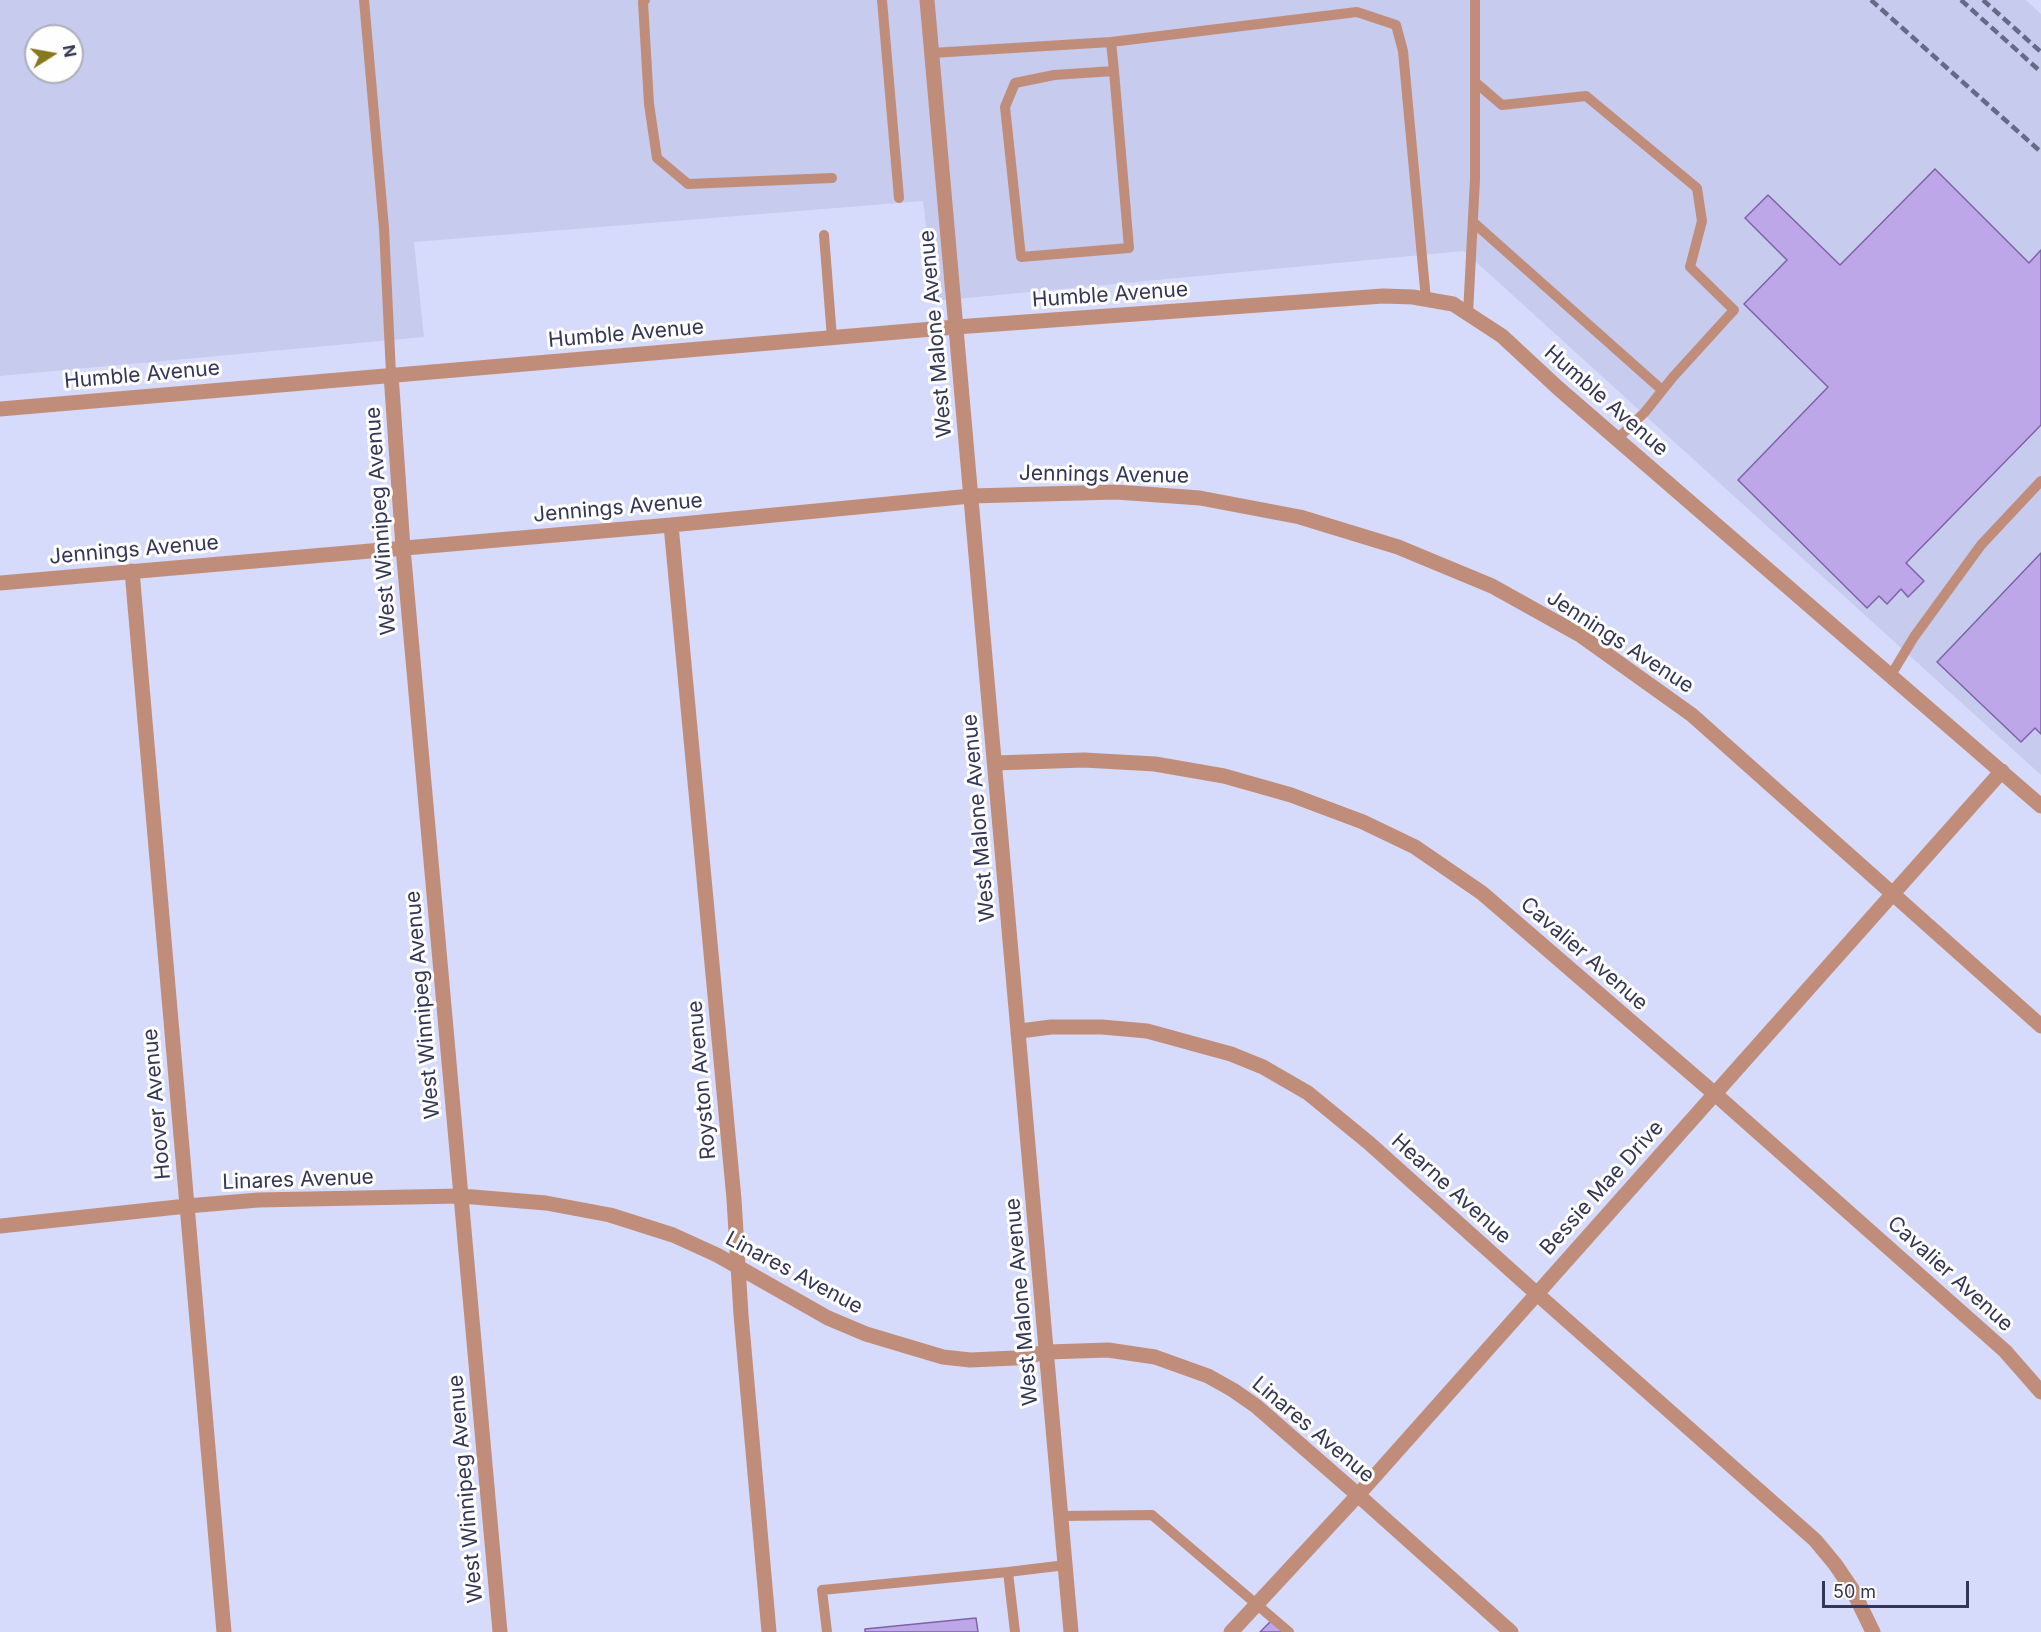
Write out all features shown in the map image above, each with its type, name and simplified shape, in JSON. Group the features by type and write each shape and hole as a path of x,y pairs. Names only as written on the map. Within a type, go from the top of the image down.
{"street":[{"name":"West Malone Avenue","path":"927,0 1020,1031 1071,1632"},
{"name":"Humble Avenue","path":"0,409 956,327 1383,296 1453,304 1502,336 1617,439 2041,806"},
{"name":"West Winnipeg Avenue","path":"391,374 403,548 500,1632"},
{"name":"Jennings Avenue","path":"0,583 671,525 971,496 1116,492 1200,498 1300,517 1398,547 1492,586 1580,635 1692,715 2041,1026"},
{"name":"Royston Avenue","path":"671,525 740,1268 741,1315 769,1632"},
{"name":"Hoover Avenue","path":"132,572 224,1632"},
{"name":"Cavalier Avenue","path":"995,763 1084,760 1155,764 1235,779 1291,795 1363,822 1415,847 1482,893 1715,1094 2005,1351 2041,1392"},
{"name":"Bessie Mae Drive","path":"1231,1632 1358,1495 2002,771"},
{"name":"Hearne Avenue","path":"1020,1031 1071,1027 1147,1031 1220,1051 1263,1067 1308,1094 1334,1113 1815,1540 1852,1589 1873,1632"},
{"name":"Linares Avenue","path":"0,1226 258,1200 461,1196 546,1203 610,1215 673,1235 740,1268 828,1318 866,1334 943,1357 981,1360 1015,1358 1048,1352 1108,1350 1164,1360 1208,1377 1233,1390 1256,1406 1510,1632"}],"lane":[{"path":"364,0 384,228 391,374"},
{"path":"645,0 643,2 649,104 657,158 688,184 832,178"},
{"path":"882,0 899,198"},
{"path":"1468,314 1475,179 1475,0"},
{"path":"932,53 1111,42 1357,12 1396,25 1403,51 1426,300"},
{"path":"1111,42 1114,71 1129,249 1021,257 1005,106 1015,82 1054,75 1114,71"},
{"path":"1475,82 1502,105 1586,96 1697,188 1701,221 1690,267 1734,310 1645,412 1617,439"},
{"path":"1473,222 1662,390"},
{"path":"824,235 832,338"},
{"path":"1891,675 1914,637 1980,545 2041,481"},
{"path":"1062,1516 1152,1515 1289,1632"},
{"path":"827,1632 822,1590 1066,1565"},
{"path":"1008,1572 1015,1632"}],"shaded area":[{"path":"0,0 2026,0 2041,14 2041,775 1464,251 935,301 923,201 414,242 424,337 0,376"}],"building":[{"path":"1935,169 2029,263 2041,250 2041,425 1906,563 1924,581 1908,597 1901,589 1887,604 1879,596 1867,608 1738,480 1828,387 1744,304 1787,260 1745,218 1768,195 1840,265"},
{"path":"2041,553 2041,734 2035,728 2021,742 1937,662"},
{"path":"976,1618 978,1632 865,1632 865,1629"},
{"path":"1272,1620 1283,1632 1260,1632"}],"railway":[{"path":"1871,0 2041,152"},
{"path":"1961,0 2041,72"},
{"path":"1983,0 2041,52"}]}
